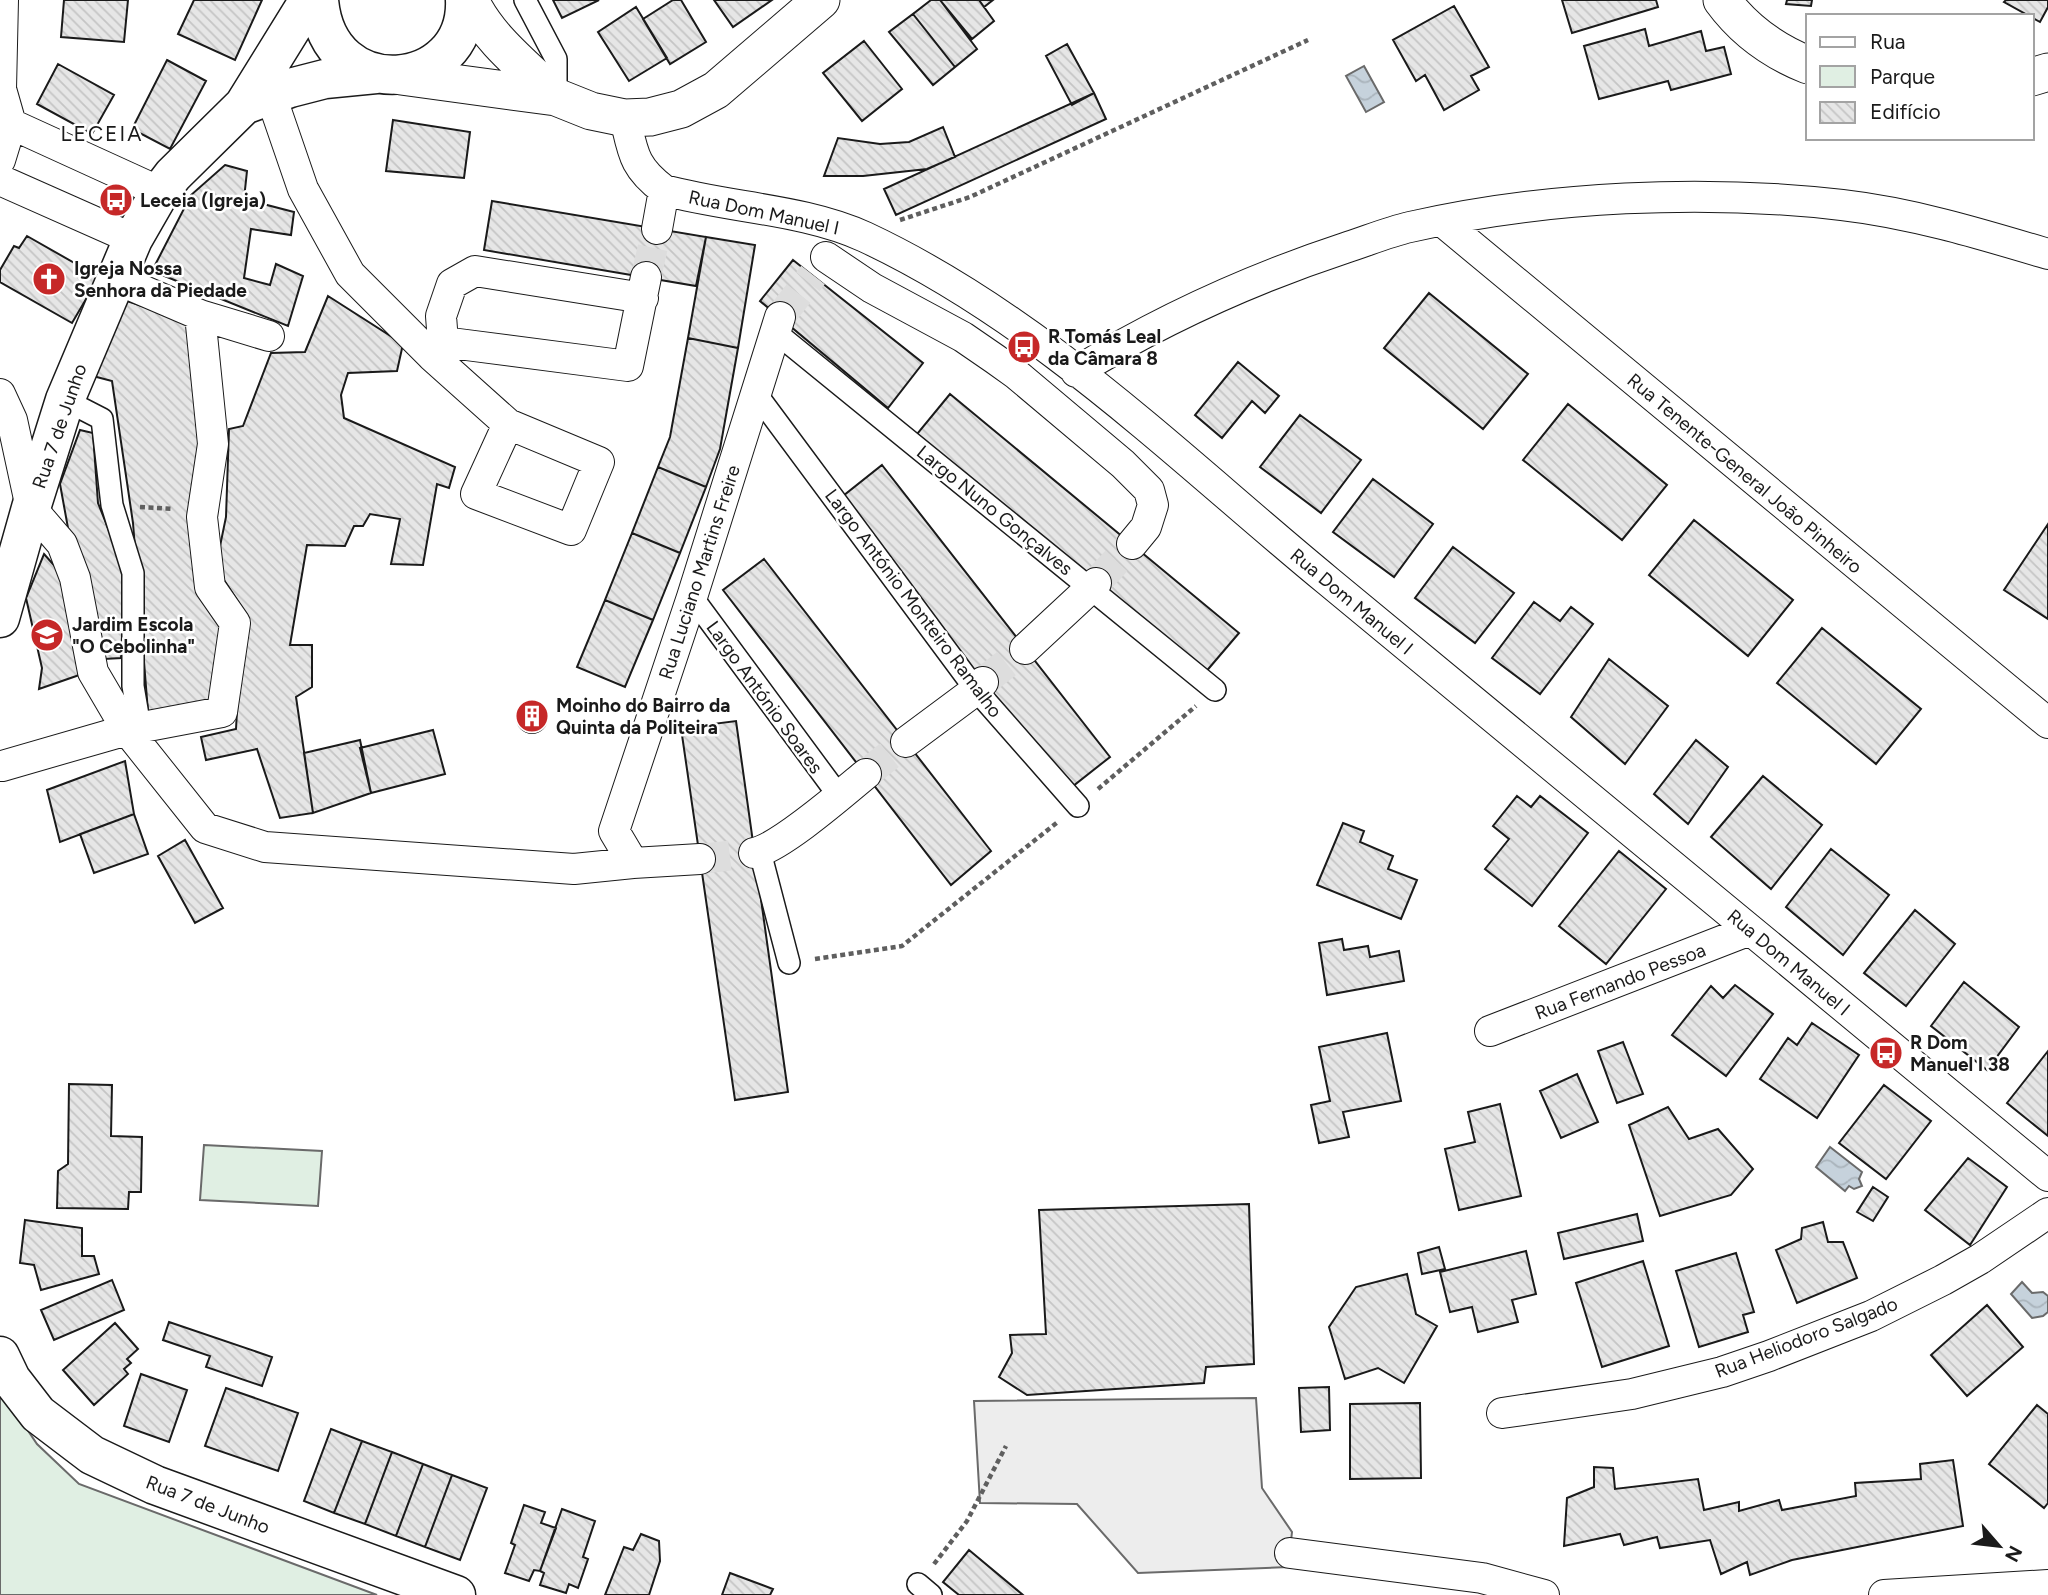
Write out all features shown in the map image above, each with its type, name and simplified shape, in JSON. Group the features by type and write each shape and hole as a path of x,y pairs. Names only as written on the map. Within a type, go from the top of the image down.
{"main road":[{"path":"257,100 309,0"},
{"path":"319,0 323,25 334,47 353,64 388,75"},
{"path":"257,100 325,79 388,75 425,68 445,54 459,34 468,0"},
{"name":"Rua 7 de Junho","path":"0,618 65,400 133,239 166,184 257,100"},
{"name":"Rua 7 de Junho","path":"0,1356 11,1379 38,1414 92,1455 155,1485 456,1595"}],"street":[{"path":"0,160 11,124 0,89 3,0"},
{"path":"468,0 493,35 556,97"},
{"path":"525,0 555,59 556,97"},
{"path":"388,75 556,97 591,111 625,118 650,117 681,109 716,90 821,0"},
{"path":"1722,0 1738,21 1763,41 1806,64"},
{"path":"257,100 350,274 438,349 508,424"},
{"name":"Rua Dom Manuel I","path":"625,118 635,160 650,179 664,190 838,225 911,260 1023,329 2048,1176"},
{"path":"11,124 166,184"},
{"path":"0,180 133,239"},
{"path":"656,229 664,190"},
{"path":"1076,372 1130,339 1284,268 1409,227 1525,207 1658,197 1749,197 1845,205 1939,223 2048,254"},
{"name":"Rua Tenente-General João Pinheiro","path":"1443,222 2048,723"},
{"path":"838,225 819,266 872,288 962,337 995,359 1123,464 1149,490 1153,505 1146,527 1132,544"},
{"path":"475,271 644,288 628,366 438,349 441,316 452,284 475,271"},
{"path":"116,279 200,315 269,336"},
{"path":"2,766 134,729 222,712 235,623 210,587 202,517 213,444 200,315"},
{"name":"Rua Luciano Martins Freire","path":"633,863 614,831 757,395 777,324"},
{"name":"Largo Nuno Gonçalves","path":"777,324 1094,586 1215,690"},
{"path":"0,394 12,420 31,508 62,544 75,578 93,672 205,828 265,847 574,869 700,859"},
{"name":"Largo António Monteiro Ramalho","path":"757,395 979,686 1078,806"},
{"path":"65,400 102,419 112,505 133,573 134,729"},
{"path":"1025,649 1094,586"},
{"name":"Largo António Soares","path":"692,597 839,796"},
{"path":"906,742 979,686"},
{"path":"789,963 757,852 784,838 866,775"},
{"name":"Rua Fernando Pessoa","path":"1490,1031 1751,930"},
{"name":"Rua Heliodoro Salgado","path":"1502,1413 1632,1394 1723,1372 1769,1356 1871,1316 1943,1280 1980,1259 2048,1213"},
{"path":"1290,1553 1482,1578 1544,1595"},
{"path":"1884,1595 2048,1585"}],"path":[{"path":"867,239 885,225 970,197 1308,40"},
{"path":"112,505 173,509 208,483"},
{"path":"789,963 902,946 1078,806 1215,690"},
{"path":"924,1590 967,1521 1006,1446"}],"green space":[{"path":"204,1145 322,1151 318,1206 200,1200"},
{"path":"0,1389 37,1444 79,1484 377,1595 0,1595"}],"shaded area":[{"path":"1256,1398 1262,1488 1292,1532 1288,1567 1138,1573 1077,1504 980,1503 974,1401"}],"water":[{"path":"1364,66 1384,102 1366,112 1346,76"},
{"path":"1830,1147 1862,1172 1859,1179 1862,1186 1854,1189 1849,1186 1845,1191 1816,1167"},
{"path":"2022,1282 2032,1293 2043,1292 2048,1296 2048,1312 2043,1316 2032,1318 2011,1294"}],"building":[{"path":"64,0 128,0 124,42 61,37"},
{"path":"194,0 262,0 235,60 178,34"},
{"path":"553,0 599,0 562,18"},
{"path":"673,0 681,0 706,42 670,64 643,19"},
{"path":"714,0 772,0 733,27"},
{"path":"931,0 940,0 977,49 955,67 913,14"},
{"path":"940,0 979,0 994,21 972,39"},
{"path":"979,0 993,0 984,7"},
{"path":"1562,0 1656,0 1658,7 1572,33"},
{"path":"1787,0 1812,0 1811,6 1786,4"},
{"path":"2048,0 2048,7 2040,22 2034,19 2034,14 2026,14 2004,2"},
{"path":"1454,6 1489,67 1471,76 1479,90 1444,110 1425,75 1416,81 1393,40"},
{"path":"636,7 667,58 629,81 598,32"},
{"path":"913,14 955,67 933,85 889,32"},
{"path":"1645,29 1649,46 1701,31 1706,51 1724,47 1731,74 1671,90 1668,81 1599,99 1584,46"},
{"path":"864,41 902,89 862,121 823,73"},
{"path":"1067,44 1094,93 1072,105 1046,56"},
{"path":"167,60 206,81 170,149 132,129"},
{"path":"58,64 114,95 92,134 37,104"},
{"path":"1094,93 1106,119 896,215 884,189"},
{"path":"393,120 470,132 464,178 386,171"},
{"path":"943,127 955,157 927,169 863,176 824,176 838,138 880,144 909,142"},
{"path":"225,165 247,171 244,199 294,212 291,235 251,229 244,278 270,285 276,264 303,276 288,326 152,271 191,195"},
{"path":"492,201 706,237 696,286 484,250"},
{"name":"Igreja Nossa Senhora da Piedade","path":"27,236 99,277 72,323 0,282 0,270 14,246 19,248"},
{"path":"706,237 755,245 738,348 688,338"},
{"path":"793,260 923,363 888,408 760,301"},
{"path":"1429,293 1528,374 1483,429 1384,348"},
{"path":"328,296 403,344 397,371 348,373 341,395 344,418 455,467 449,488 437,484 423,565 391,564 400,519 370,514 363,526 354,526 345,546 307,545 290,645 312,645 312,687 296,697 313,813 280,818 257,749 206,760 201,737 236,729 246,614 224,580 218,556 226,517 229,429 243,426 271,353 305,352"},
{"path":"127,301 193,323 201,444 225,627 210,704 148,712 133,523 112,381 93,376"},
{"path":"688,338 738,348 720,449 706,487 658,467 670,437"},
{"path":"1238,362 1279,396 1265,413 1252,401 1222,438 1195,415"},
{"path":"950,394 1239,633 1204,674 917,434"},
{"path":"1568,404 1667,485 1622,540 1523,460"},
{"path":"1300,415 1361,460 1321,513 1260,467"},
{"path":"80,430 93,433 98,503 125,571 121,658 104,659 68,528 60,484"},
{"path":"882,465 1110,757 1068,790 838,500"},
{"path":"658,467 706,487 680,553 632,533"},
{"path":"1373,479 1433,524 1394,577 1333,532"},
{"path":"1694,520 1793,600 1748,656 1649,575"},
{"path":"2048,524 2048,619 2004,590"},
{"path":"632,533 680,553 653,620 605,600"},
{"path":"1453,547 1514,593 1475,643 1415,598"},
{"name":"Jardim Escola \"O Cebolinha\"","path":"44,554 68,581 85,673 39,689 42,668 26,598"},
{"path":"764,559 991,851 951,885 723,590"},
{"path":"605,600 653,620 625,687 577,667"},
{"path":"1534,602 1560,621 1571,607 1593,624 1540,694 1492,658"},
{"path":"1822,628 1921,709 1876,764 1777,683"},
{"path":"1609,659 1668,706 1625,764 1571,717"},
{"name":"Moinho do Bairro da Quinta da Politeira","path":"532,703 538,704 546,712 546,724 538,732 532,733 526,732 518,724 517,718 518,712 526,704"},
{"path":"736,721 788,1092 735,1100 681,728"},
{"path":"433,730 445,774 371,793 360,748"},
{"path":"360,740 371,793 313,813 304,753"},
{"path":"1696,740 1728,767 1688,824 1654,794"},
{"path":"125,761 134,814 60,842 47,790"},
{"path":"1763,776 1822,825 1771,889 1711,837"},
{"path":"1517,796 1531,807 1540,796 1588,833 1532,906 1485,869 1509,839 1493,826"},
{"path":"134,814 148,854 94,873 80,834"},
{"path":"1343,823 1364,831 1360,842 1393,856 1388,869 1417,880 1401,919 1317,885"},
{"path":"185,840 223,908 195,923 158,856"},
{"path":"1831,849 1889,895 1843,955 1786,907"},
{"path":"1619,851 1666,889 1606,964 1559,926"},
{"path":"1915,910 1955,944 1906,1006 1864,973"},
{"path":"1342,939 1344,950 1368,946 1370,957 1399,951 1404,981 1327,995 1319,943"},
{"path":"1964,982 2019,1027 1987,1070 1931,1026"},
{"path":"1735,985 1773,1014 1726,1076 1672,1035 1711,986 1723,998"},
{"path":"1812,1023 1859,1055 1817,1118 1760,1079 1788,1038 1797,1045"},
{"path":"1387,1033 1401,1101 1343,1112 1349,1137 1319,1143 1311,1105 1330,1101 1319,1047"},
{"path":"1623,1042 1643,1094 1617,1103 1598,1051"},
{"path":"2048,1051 2048,1136 2007,1103"},
{"path":"1577,1074 1598,1122 1561,1138 1540,1091"},
{"path":"69,1084 112,1085 111,1136 142,1137 141,1192 129,1192 128,1209 57,1208 58,1171 68,1164"},
{"path":"1884,1085 1931,1121 1886,1179 1839,1143"},
{"path":"1500,1104 1521,1196 1459,1210 1445,1149 1475,1142 1468,1112"},
{"path":"1668,1107 1689,1139 1718,1129 1753,1169 1731,1195 1660,1216 1629,1125"},
{"path":"1968,1158 2007,1187 1970,1245 1925,1210"},
{"path":"1873,1187 1888,1197 1873,1221 1857,1212"},
{"path":"1249,1204 1254,1364 1206,1367 1204,1383 1027,1395 999,1377 1012,1353 1010,1335 1046,1334 1039,1210"},
{"path":"1637,1214 1643,1241 1564,1259 1558,1233"},
{"path":"25,1220 82,1228 82,1256 94,1256 99,1274 41,1290 34,1265 20,1263"},
{"path":"1823,1222 1828,1242 1843,1242 1857,1278 1797,1303 1776,1250 1801,1239 1802,1228"},
{"path":"1439,1247 1445,1269 1422,1274 1418,1253"},
{"path":"1526,1251 1536,1294 1512,1300 1518,1322 1478,1332 1472,1307 1450,1312 1440,1272"},
{"path":"1736,1253 1754,1312 1743,1315 1748,1332 1699,1347 1676,1271"},
{"path":"1643,1261 1669,1346 1602,1367 1576,1283"},
{"path":"1407,1274 1416,1314 1437,1326 1404,1383 1378,1368 1345,1379 1329,1327 1356,1287"},
{"path":"112,1280 124,1310 54,1340 41,1310"},
{"path":"1987,1305 2023,1347 1967,1396 1931,1355"},
{"path":"169,1322 272,1357 262,1386 206,1367 210,1356 163,1340"},
{"path":"115,1323 138,1349 127,1359 131,1363 124,1369 128,1374 94,1405 63,1370"},
{"path":"141,1374 187,1390 169,1442 124,1426"},
{"path":"1329,1387 1330,1430 1301,1432 1299,1388"},
{"path":"226,1388 298,1413 278,1471 205,1446"},
{"path":"1420,1403 1421,1478 1350,1479 1350,1404"},
{"path":"2037,1405 2048,1414 2048,1503 2044,1508 1989,1464"},
{"path":"331,1429 362,1441 334,1513 304,1501"},
{"path":"362,1441 392,1452 365,1524 334,1513"},
{"path":"392,1452 423,1464 396,1536 365,1524"},
{"path":"1953,1460 1963,1526 1792,1560 1750,1575 1747,1562 1721,1574 1710,1540 1660,1548 1657,1537 1624,1545 1620,1534 1564,1546 1567,1498 1594,1487 1594,1467 1613,1468 1615,1489 1698,1479 1704,1510 1739,1502 1739,1511 1779,1500 1782,1510 1856,1496 1855,1483 1921,1479 1920,1464"},
{"path":"423,1464 452,1475 425,1547 396,1536"},
{"path":"452,1475 487,1488 460,1560 425,1547"},
{"path":"524,1505 545,1512 541,1523 556,1528 540,1571 534,1570 529,1581 505,1573 515,1545 511,1543"},
{"path":"562,1509 595,1521 583,1557 588,1559 578,1588 569,1584 566,1593 540,1585 544,1573 540,1571"},
{"path":"641,1534 659,1541 660,1561 649,1595 605,1595 624,1547 633,1550"},
{"path":"969,1550 1023,1595 959,1595 943,1582"},
{"path":"730,1573 773,1589 770,1595 722,1595"}],"tunnel":[{"path":"646,277 657,229"},
{"path":"780,317 813,275"},
{"path":"1096,583 1132,544"},
{"path":"983,682 1025,649"},
{"path":"866,774 906,742"},
{"path":"700,859 754,853"}],"place":[{"name":"Leceia (Igreja)","path":"116,200"},
{"name":"Igreja Nossa Senhora da Piedade","path":"49,279"},
{"name":"R Tomás Leal da Câmara 8","path":"1024,347"},
{"name":"Jardim Escola \"O Cebolinha\"","path":"47,635"},
{"name":"Moinho do Bairro da Quinta da Politeira","path":"532,716"},
{"name":"R Dom Manuel I 38","path":"1886,1053"}],"district":[{"name":"LECEIA","path":"102,134"}]}
